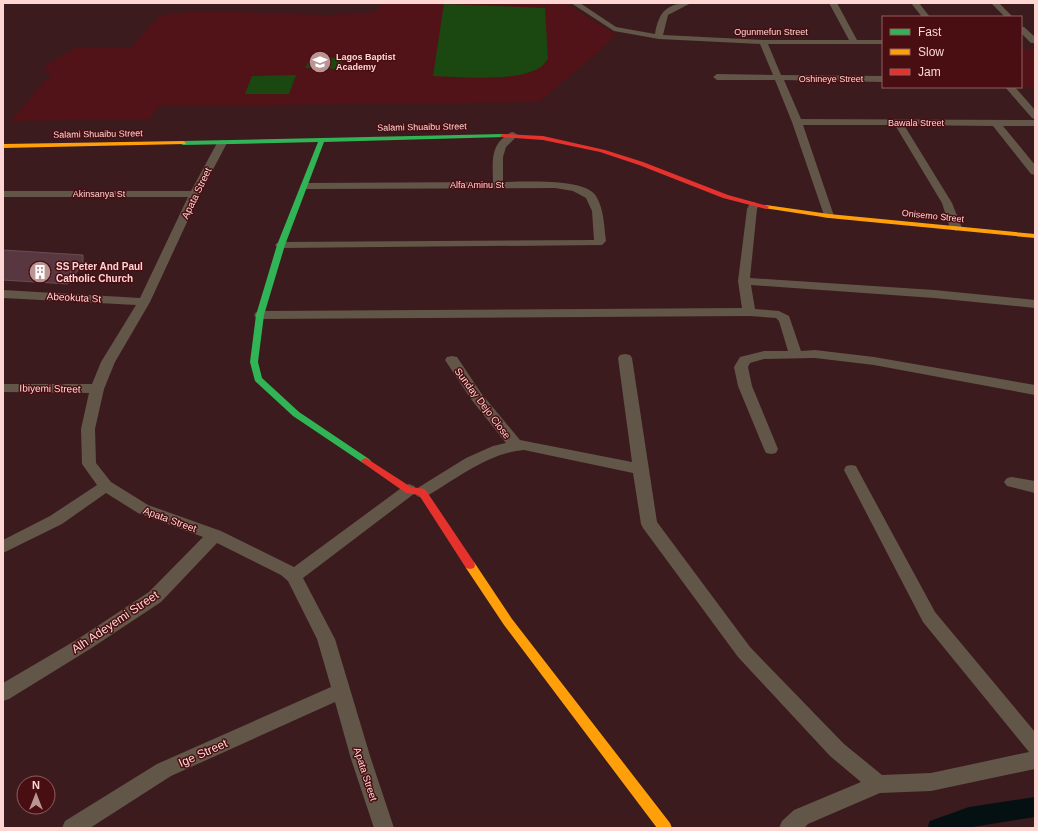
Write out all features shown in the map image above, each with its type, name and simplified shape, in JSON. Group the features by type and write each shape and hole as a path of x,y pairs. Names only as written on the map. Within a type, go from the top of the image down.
{"street":[{"name":"Ogunmefun Street","path":"575,3 614,29 660,37 763,42 882,42"},
{"path":"668,3 676,6"},
{"path":"660,37 663,15 665,12 676,6 687,3"},
{"path":"833,3 854,42"},
{"path":"915,3 925,16"},
{"path":"995,3 1008,16"},
{"path":"1022,30 1035,41"},
{"path":"1022,42 1035,41"},
{"path":"763,42 797,122 829,216"},
{"name":"Oshineye Street","path":"717,77 778,79 882,79"},
{"path":"1011,88 1035,116"},
{"name":"Bawala Street","path":"797,122 1035,123"},
{"path":"898,123 947,203 956,228"},
{"path":"997,124 1035,172"},
{"path":"498,185 498,157 502,146 513,135"},
{"name":"Salami Shuaibu Street","path":"3,146 513,135 541,138 596,149 658,170 714,193 754,205 829,216"},
{"path":"322,139 306,186 281,245 260,315 254,362 258,379 296,414 416,491 508,622 665,828"},
{"name":"Apata Street","path":"222,142 195,194 144,302 108,362 97,389 88,429 90,464 106,486 143,509 215,535 288,570 294,576 326,639 361,759 384,828"},
{"name":"Alfa Aminu St","path":"281,245 593,244 600,241 597,211 591,196 576,188 555,185 306,186"},
{"name":"Akinsanya St","path":"3,194 195,194"},
{"path":"749,312 744,281 752,209 754,205"},
{"name":"Onisemo Street","path":"829,216 1035,236"},
{"path":"744,281 934,294 1035,304"},
{"name":"Abeokuta St","path":"3,294 144,302"},
{"path":"260,315 749,312 779,316 785,319 796,355"},
{"path":"771,449 745,386 741,367 745,360 756,357 814,354 874,361 1035,390"},
{"path":"625,358 649,524 744,652 837,750 879,784"},
{"name":"Sunday Dejo Close","path":"452,360 476,396 516,444"},
{"name":"Ibiyemi Street","path":"3,388 97,389"},
{"path":"294,576 416,491 492,451 516,444 640,469"},
{"path":"852,470 929,617 1035,746"},
{"path":"1012,482 1035,486"},
{"path":"3,547 56,520 106,486"},
{"name":"Alh Adeyemi Street","path":"3,693 84,644 155,597 215,535"},
{"name":"Ige Street","path":"72,828 164,770 341,691"},
{"path":"789,828 801,817 879,784 931,782 1035,760"}],"shaded area":[{"name":"Lagos Baptist Academy","path":"382,3 565,3 616,35 539,102 159,106 149,119 11,121 43,82 48,79 50,72 43,71 48,64 75,48 131,48 160,15 197,11 327,15 377,12"},
{"path":"1022,49 1035,49 1035,89 1022,86"}],"green space":[{"path":"444,4 545,8 548,59 539,68 517,75 488,78 433,76"},
{"path":"311,58 342,58 341,69 305,68"},
{"path":"296,75 289,94 245,94 252,76"}],"building":[{"name":"SS Peter And Paul Catholic Church","path":"3,250 83,255 83,263 68,284 3,280"}],"waterway":[{"path":"937,828 969,817 1035,807"}],"traffic: fast":[{"path":"183,143 503,136"},
{"path":"322,139 281,245 260,315 254,362 258,379 296,414 366,461"}],"traffic: slow":[{"path":"3,146 183,143"},
{"path":"766,207 829,216 1035,236"},
{"path":"470,565 508,622 665,828"}],"traffic: jam":[{"path":"503,136 523,136 563,141 602,151 660,171 725,197 766,207"},
{"path":"366,461 409,490 422,492 470,565"}],"place":[{"name":"Lagos Baptist Academy","path":"320,62"},
{"name":"SS Peter And Paul Catholic Church","path":"40,272"}]}
